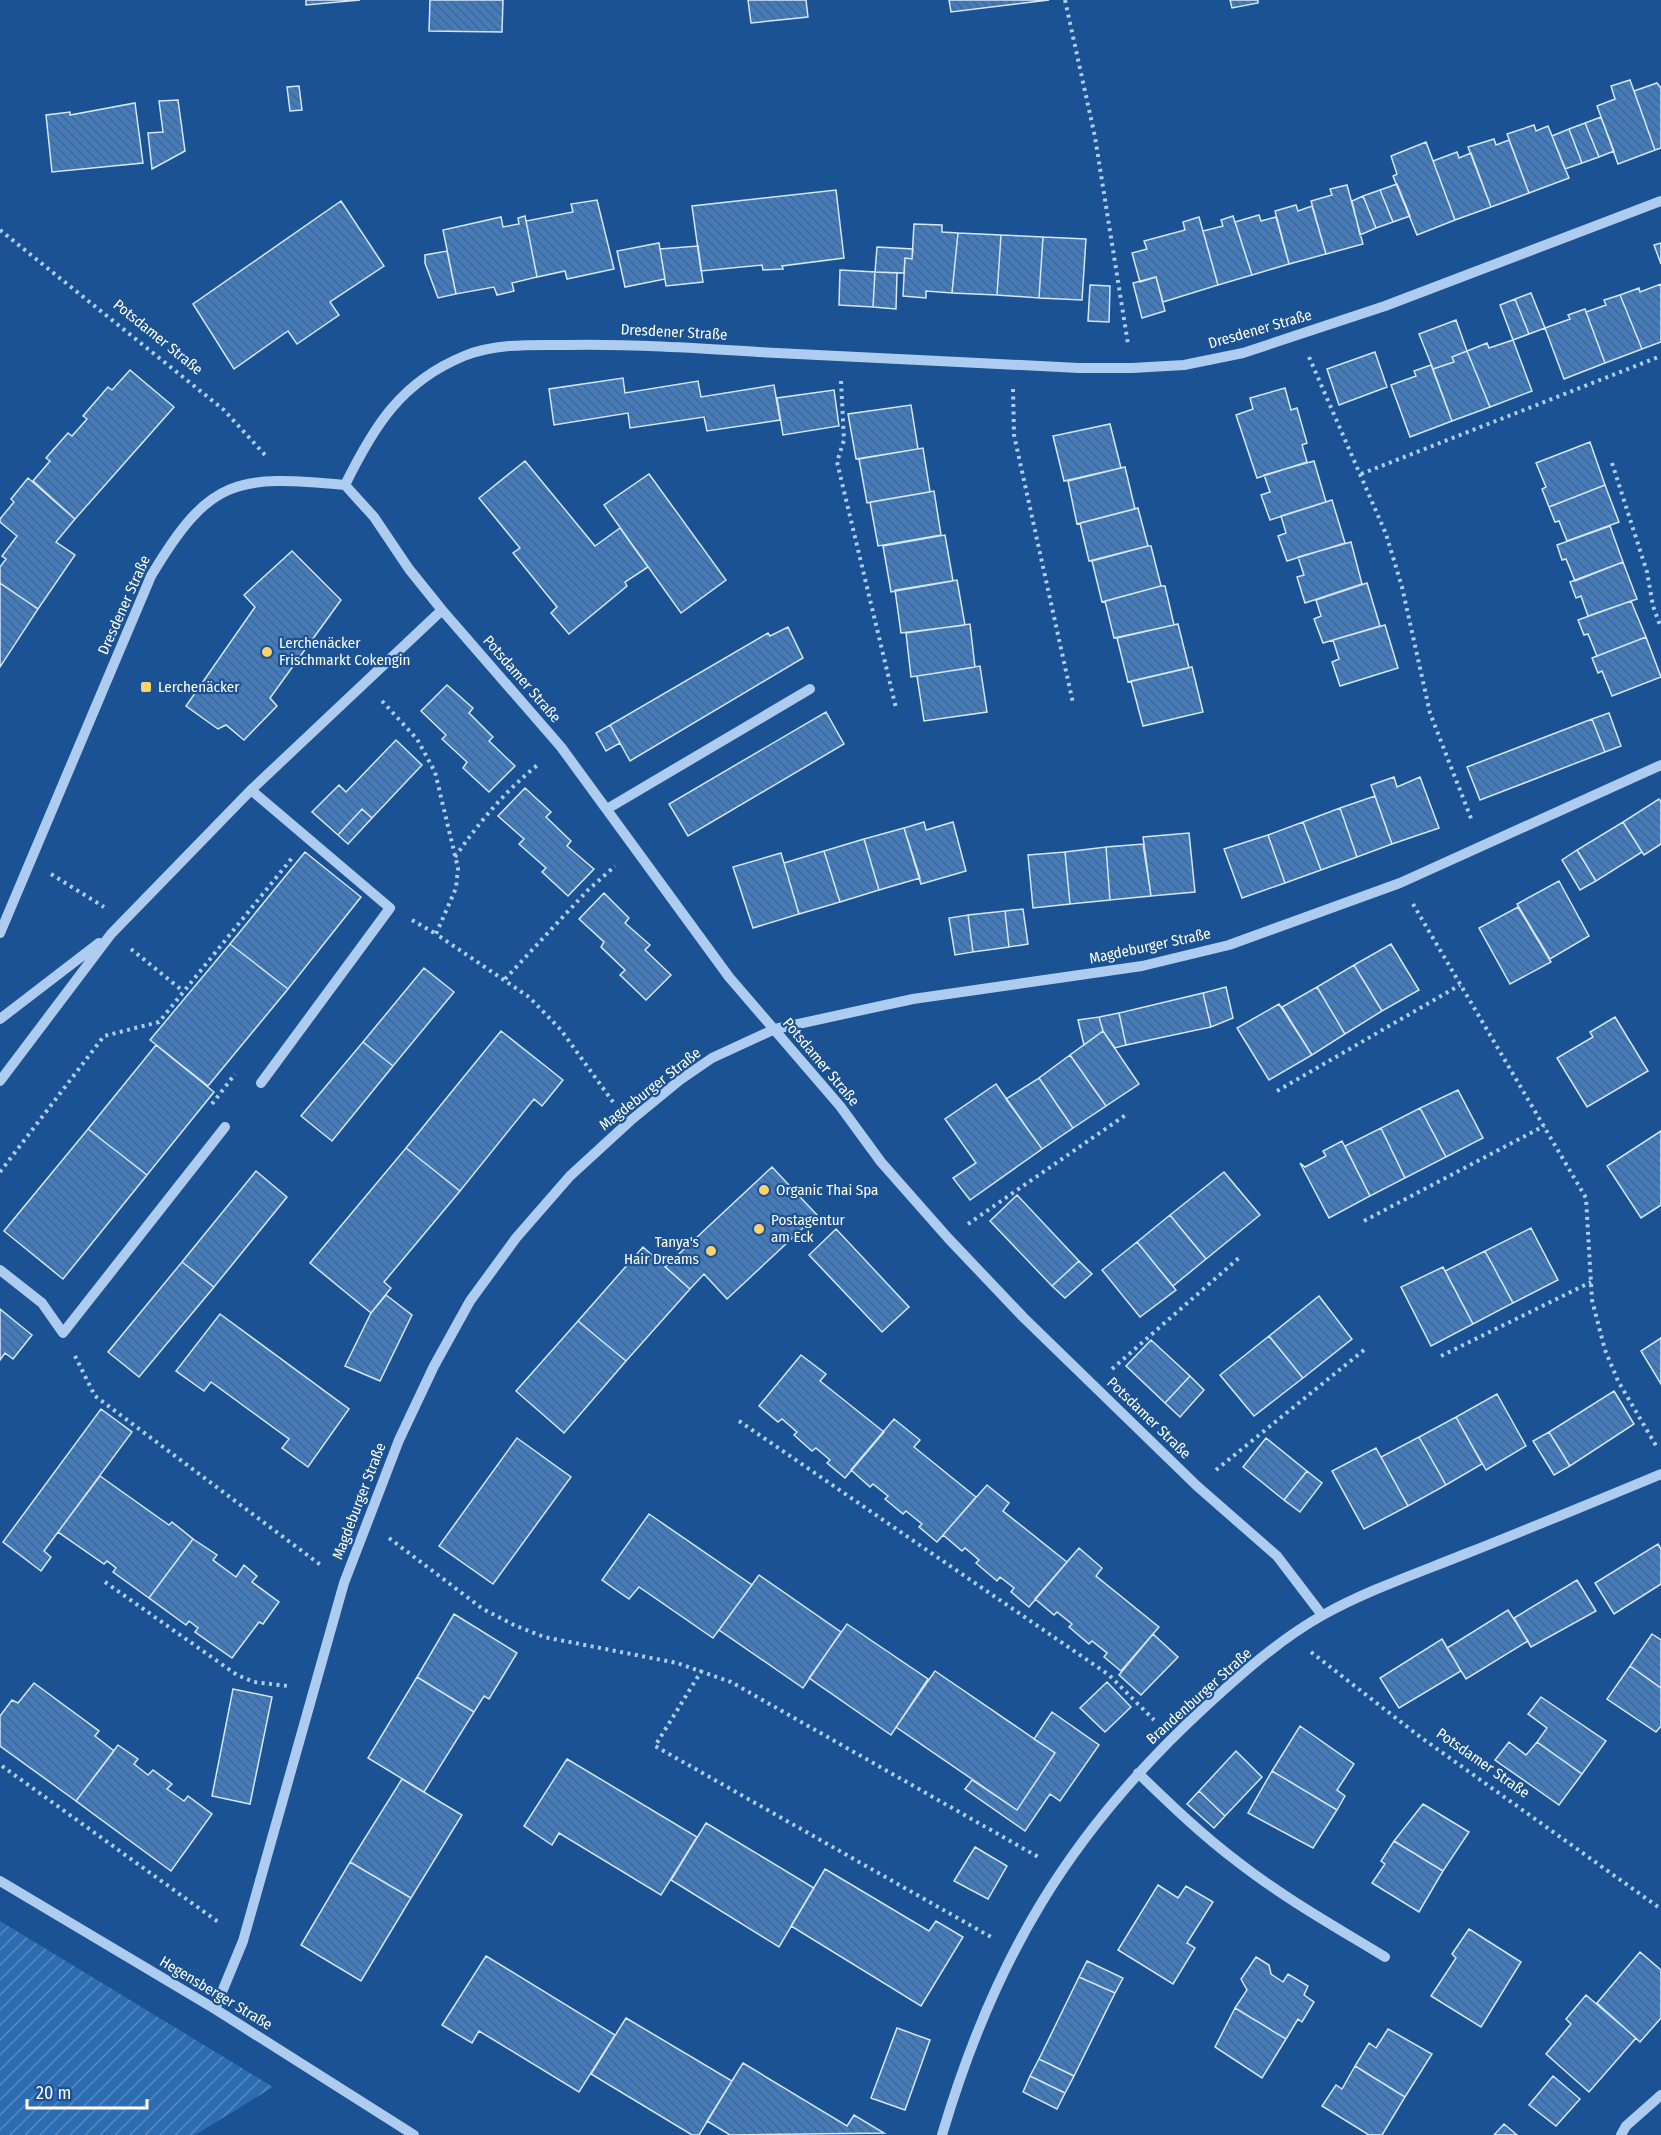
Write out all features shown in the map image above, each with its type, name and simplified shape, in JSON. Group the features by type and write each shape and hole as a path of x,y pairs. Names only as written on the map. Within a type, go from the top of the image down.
{"street":[{"name":"Dresdener Straße","path":"0,933 151,576 173,539 198,509 224,491 251,482 286,480 345,485 366,443 384,416 407,390 435,370 466,355 495,348 528,345 635,344 839,357 1012,364 1132,368 1184,364 1243,353 1385,306 1661,201"},
{"name":"Potsdamer Straße","path":"345,485 375,517 409,569 442,610 561,747 729,977 840,1106 881,1162 948,1238 1093,1385 1197,1486 1277,1556 1322,1615"},
{"path":"0,1019 111,934 250,790 442,610"},
{"path":"607,808 810,689"},
{"name":"Magdeburger Straße","path":"215,2009 243,1941 344,1583 366,1521 429,1376 470,1301 516,1238 570,1176 630,1121 680,1080 712,1058 775,1029 913,999 1142,966 1229,945 1400,883 1661,765"},
{"path":"250,790 390,908 261,1083"},
{"path":"0,1081 111,934"},
{"path":"0,1270 42,1303 63,1333 225,1127"},
{"name":"Brandenburger Straße","path":"942,2135 962,2067 988,2002 1013,1949 1061,1870 1138,1773 1172,1737 1239,1676 1322,1615 1397,1581 1661,1474"},
{"path":"1138,1773 1189,1822 1238,1862 1277,1891 1385,1957"},
{"name":"Hegensberger Straße","path":"0,1881 215,2009 414,2135"},
{"path":"1621,2135 1626,2126 1661,2095"}],"path":[{"path":"1065,0 1095,137 1119,272 1132,368"},
{"name":"Potsdamer Straße","path":"0,230 224,410 286,480"},
{"path":"1299,335 1386,534 1402,587 1430,713 1482,847"},
{"path":"1361,474 1661,356"},
{"path":"839,357 844,440 837,462 896,708"},
{"path":"1012,364 1014,435 1073,703"},
{"path":"1612,463 1647,572 1653,606 1661,628"},
{"path":"403,723 417,739 435,772 458,868 456,888 436,934 529,997 561,1030 608,1095 630,1121"},
{"path":"455,858 481,820 516,782 561,747"},
{"path":"0,1172 104,1036 159,1022 308,839"},
{"path":"505,979 588,890 635,848"},
{"path":"30,861 125,920"},
{"path":"1400,883 1586,1198 1592,1300 1605,1350 1618,1381 1661,1454"},
{"path":"142,958 184,992"},
{"path":"1277,1091 1460,985"},
{"path":"225,1127 206,1112 241,1068 261,1083"},
{"path":"948,1238 1127,1114"},
{"path":"1364,1221 1544,1126"},
{"path":"1093,1385 1240,1257"},
{"path":"1441,1356 1591,1282"},
{"path":"63,1333 95,1396 344,1583"},
{"path":"1197,1486 1364,1350"},
{"path":"739,1421 1109,1675 1172,1737"},
{"path":"366,1521 483,1609 514,1625 544,1637 677,1663 731,1682 1061,1870"},
{"path":"105,1582 237,1675 254,1682 313,1690"},
{"name":"Potsdamer Straße","path":"1291,1637 1419,1736 1661,1909"},
{"path":"702,1670 655,1746 1013,1949"},
{"path":"2,1766 243,1941"}],"shaded area":[{"path":"0,1921 273,2087 195,2135 0,2135"}],"building":[{"path":"306,0 360,0 306,5"},
{"path":"430,0 503,0 502,32 429,31"},
{"path":"748,0 806,0 808,17 751,23"},
{"path":"949,0 1049,0 951,12"},
{"path":"1230,0 1258,0 1258,3 1232,8"},
{"path":"1630,80 1655,150 1618,164 1597,106 1615,99 1611,86"},
{"path":"1657,83 1661,88 1661,148 1655,150 1634,91"},
{"path":"299,86 302,110 290,111 287,87"},
{"path":"178,100 185,151 152,169 148,133 163,132 159,101"},
{"path":"135,103 143,163 52,172 46,115 70,112 70,115"},
{"path":"1601,117 1614,151 1599,157 1585,123"},
{"path":"1585,123 1599,157 1582,163 1569,129"},
{"path":"1534,125 1536,131 1548,126 1569,178 1529,193 1507,134"},
{"path":"1569,129 1582,163 1565,169 1552,136"},
{"path":"1494,139 1496,145 1509,140 1529,193 1491,207 1468,147"},
{"path":"1426,142 1455,220 1417,235 1393,176 1397,174 1391,156"},
{"path":"1457,152 1459,158 1471,153 1491,207 1455,220 1433,161"},
{"path":"1397,184 1410,216 1393,222 1380,190"},
{"path":"1347,185 1363,244 1326,254 1311,201 1332,195 1330,189"},
{"path":"836,190 844,258 782,266 783,269 763,270 762,265 701,271 692,206"},
{"path":"1380,190 1393,222 1376,228 1363,196"},
{"path":"1363,196 1376,228 1360,235 1352,201"},
{"path":"597,200 614,269 567,279 565,271 537,277 526,221 573,212 571,204"},
{"path":"341,201 384,266 330,302 339,315 297,344 288,331 234,369 193,304"},
{"path":"1296,205 1298,211 1312,206 1326,254 1289,264 1275,211"},
{"path":"1259,215 1261,221 1276,217 1289,264 1252,275 1235,222"},
{"path":"525,216 537,277 512,283 514,291 497,295 494,287 456,294 443,230 501,217 503,227 519,224 518,218"},
{"path":"1233,216 1252,275 1218,285 1203,231 1223,226 1221,220"},
{"path":"1199,217 1218,285 1163,302 1156,277 1140,282 1132,253 1147,249 1144,241 1185,230 1183,222"},
{"path":"914,224 942,225 942,232 958,233 952,293 926,291 926,298 903,296 905,258 912,259"},
{"path":"958,233 1001,235 997,295 952,293"},
{"path":"1001,235 1043,237 1039,298 997,295"},
{"path":"1043,237 1086,239 1082,300 1039,298"},
{"path":"659,243 665,279 625,287 617,251"},
{"path":"1661,243 1661,264 1654,245"},
{"path":"698,246 703,282 666,286 660,249"},
{"path":"877,247 913,249 912,259 905,258 904,273 875,272"},
{"path":"447,251 456,294 438,298 425,263 425,255"},
{"path":"840,270 875,272 873,307 839,305"},
{"path":"875,272 897,273 896,309 873,307"},
{"path":"1156,277 1165,311 1142,318 1133,283"},
{"path":"1661,284 1661,342 1642,349 1620,295 1639,288 1640,292"},
{"path":"1090,285 1110,286 1109,322 1088,321"},
{"path":"1531,293 1545,328 1529,334 1515,299"},
{"path":"1620,295 1642,349 1605,363 1586,312 1606,305 1604,300"},
{"path":"1515,299 1529,334 1513,340 1500,305"},
{"path":"1585,309 1605,363 1564,379 1545,328 1570,319 1568,315"},
{"path":"1456,320 1467,351 1452,357 1454,362 1433,369 1419,334"},
{"path":"1513,340 1532,391 1490,407 1467,351 1487,343 1489,348"},
{"path":"1467,351 1490,407 1452,421 1433,369 1454,362 1452,357"},
{"path":"1375,352 1387,387 1339,405 1327,369"},
{"path":"1431,365 1452,421 1410,437 1391,385 1416,376 1414,371"},
{"path":"130,370 174,407 75,519 33,481 50,461 46,458 68,433 72,436 87,419 83,416 108,387 112,390"},
{"path":"623,378 625,393 698,381 701,397 774,385 780,420 707,431 704,417 630,428 628,413 554,425 549,389"},
{"path":"1285,388 1291,410 1297,408 1307,443 1302,445 1307,462 1257,478 1236,415 1253,409 1250,398"},
{"path":"834,390 839,426 783,435 777,398"},
{"path":"911,405 918,449 856,459 848,414"},
{"path":"1110,424 1121,468 1064,481 1053,436"},
{"path":"1590,442 1605,485 1549,507 1542,489 1546,487 1536,463"},
{"path":"923,448 930,492 867,503 859,459"},
{"path":"525,461 595,546 620,528 648,567 625,582 627,586 569,634 551,613 557,607 513,553 520,548 479,498"},
{"path":"1314,461 1326,502 1270,520 1261,495 1270,492 1264,475"},
{"path":"1125,467 1135,509 1077,524 1068,481"},
{"path":"649,474 726,580 681,613 604,505"},
{"path":"28,478 75,519 56,542 75,555 38,609 0,583 0,567 6,559 2,556 17,536 0,522 0,519 14,502 11,499"},
{"path":"1605,485 1619,522 1567,541 1559,521 1555,522 1549,507"},
{"path":"934,491 941,535 878,546 870,502"},
{"path":"1332,500 1345,543 1287,561 1278,536 1286,533 1281,516"},
{"path":"1138,508 1148,546 1089,561 1080,523"},
{"path":"1610,526 1623,562 1575,581 1566,559 1562,560 1557,545"},
{"path":"945,535 953,581 891,592 883,546"},
{"path":"1351,542 1362,584 1305,603 1297,577 1304,575 1298,557"},
{"path":"1151,546 1161,586 1102,602 1092,561"},
{"path":"292,551 341,600 270,698 277,706 244,740 226,725 218,729 186,706 255,607 244,595"},
{"path":"1623,562 1637,599 1588,616 1581,596 1576,598 1570,582"},
{"path":"957,580 965,625 901,633 895,590"},
{"path":"0,583 38,609 0,667"},
{"path":"1367,583 1380,626 1323,643 1314,619 1321,616 1316,600"},
{"path":"1165,586 1174,625 1114,638 1105,601"},
{"path":"1631,601 1646,637 1597,656 1588,634 1584,635 1578,620"},
{"path":"970,624 975,667 911,677 906,633"},
{"path":"1178,624 1189,668 1128,682 1117,638"},
{"path":"1385,625 1398,668 1340,686 1332,662 1339,659 1333,640"},
{"path":"788,627 803,658 630,761 610,725 768,633 770,636"},
{"path":"1646,637 1661,677 1612,696 1602,671 1598,673 1592,658"},
{"path":"980,666 987,712 924,721 917,676"},
{"path":"1192,667 1203,712 1143,726 1131,681"},
{"path":"447,685 473,708 469,713 493,737 489,741 515,766 489,792 463,768 467,762 442,739 446,735 421,711"},
{"path":"826,712 844,744 688,836 669,804"},
{"path":"1609,713 1621,746 1605,752 1592,719"},
{"path":"1592,719 1605,752 1480,800 1467,767"},
{"path":"610,725 620,743 606,751 596,733"},
{"path":"396,740 422,765 372,818 362,809 338,835 312,812 339,785 346,792"},
{"path":"1394,777 1397,787 1420,777 1439,828 1392,844 1371,785"},
{"path":"525,788 551,812 546,817 571,841 567,846 594,869 568,896 542,872 546,868 519,844 524,839 498,816"},
{"path":"1375,796 1392,844 1357,857 1340,808"},
{"path":"1659,799 1661,802 1661,844 1644,855 1623,822"},
{"path":"1340,808 1357,857 1321,870 1303,822"},
{"path":"362,809 372,818 348,844 338,835"},
{"path":"924,822 926,830 953,822 966,871 921,884 904,828"},
{"path":"1303,822 1321,870 1285,883 1268,835"},
{"path":"1623,822 1642,852 1596,881 1577,850"},
{"path":"904,828 920,878 879,890 864,839"},
{"path":"1189,833 1195,892 1151,896 1143,837"},
{"path":"1268,835 1285,883 1242,898 1224,849"},
{"path":"864,839 879,890 840,902 824,851"},
{"path":"1143,844 1151,896 1110,900 1106,847"},
{"path":"1106,847 1110,900 1070,904 1065,852"},
{"path":"1577,850 1596,881 1580,890 1562,860"},
{"path":"824,851 840,902 799,914 784,863"},
{"path":"305,852 361,897 288,989 230,944"},
{"path":"1065,852 1070,904 1033,908 1028,855"},
{"path":"781,853 799,914 753,928 733,867"},
{"path":"1559,881 1589,936 1550,959 1517,904"},
{"path":"604,893 629,918 625,923 650,945 645,950 671,975 646,1000 620,975 625,970 601,947 604,942 579,919"},
{"path":"1518,907 1551,962 1510,984 1479,928"},
{"path":"1023,909 1028,944 1009,947 1005,911"},
{"path":"1005,911 1009,947 973,952 968,915"},
{"path":"968,915 973,952 955,955 949,918"},
{"path":"230,944 288,989 208,1086 150,1040"},
{"path":"1391,944 1419,990 1382,1011 1354,965"},
{"path":"1354,965 1382,1011 1345,1034 1317,987"},
{"path":"424,968 454,992 393,1066 363,1042"},
{"path":"1226,987 1233,1018 1211,1027 1203,993"},
{"path":"1317,987 1345,1034 1312,1055 1282,1007"},
{"path":"1203,993 1211,1027 1126,1045 1119,1013"},
{"path":"1279,1004 1312,1055 1269,1080 1237,1028"},
{"path":"1119,1013 1126,1045 1115,1048 1103,1031 1099,1017"},
{"path":"1099,1017 1103,1031 1084,1045 1078,1020"},
{"path":"1615,1017 1648,1071 1587,1107 1557,1058 1593,1037 1590,1032"},
{"path":"501,1031 563,1080 542,1106 534,1099 460,1191 406,1148"},
{"path":"1103,1031 1139,1084 1106,1106 1070,1055"},
{"path":"363,1042 393,1066 332,1141 301,1116"},
{"path":"156,1045 214,1092 147,1175 88,1129"},
{"path":"1070,1055 1106,1106 1073,1128 1039,1078"},
{"path":"1039,1078 1073,1128 1042,1149 1006,1099"},
{"path":"996,1084 1042,1149 970,1200 953,1178 976,1163 945,1119"},
{"path":"1458,1090 1483,1138 1446,1157 1420,1108"},
{"path":"1420,1108 1446,1157 1405,1178 1381,1128"},
{"path":"1381,1128 1405,1178 1370,1196 1345,1146"},
{"path":"88,1129 147,1175 63,1279 4,1231"},
{"path":"1661,1131 1661,1205 1641,1218 1607,1166"},
{"path":"1342,1141 1370,1196 1329,1218 1300,1163 1305,1167 1326,1156 1323,1151"},
{"path":"406,1148 460,1191 384,1282 391,1288 371,1313 310,1263"},
{"path":"772,1167 817,1215 727,1299 704,1274 690,1289 665,1267"},
{"path":"256,1171 287,1197 214,1287 182,1262"},
{"path":"1224,1172 1260,1215 1206,1259 1170,1215"},
{"path":"1017,1195 1079,1261 1052,1286 990,1221"},
{"path":"1170,1215 1206,1259 1173,1286 1137,1242"},
{"path":"1531,1228 1558,1280 1513,1303 1485,1251"},
{"path":"836,1229 909,1307 882,1332 809,1255"},
{"path":"1137,1242 1176,1290 1140,1317 1102,1270"},
{"path":"643,1247 690,1289 626,1361 578,1321"},
{"path":"1485,1251 1513,1303 1473,1324 1445,1271"},
{"path":"1079,1261 1092,1274 1065,1298 1052,1286"},
{"path":"182,1262 214,1287 139,1377 108,1352"},
{"path":"1443,1267 1473,1324 1431,1346 1401,1287"},
{"path":"386,1295 412,1315 380,1381 345,1366 371,1313"},
{"path":"1319,1296 1352,1339 1303,1378 1269,1336"},
{"path":"0,1309 32,1335 13,1359 5,1353 0,1360"},
{"path":"220,1314 349,1409 308,1467 282,1448 289,1439 211,1382 204,1391 176,1371"},
{"path":"578,1321 626,1361 564,1433 516,1391"},
{"path":"1269,1336 1303,1378 1254,1416 1220,1375"},
{"path":"1661,1338 1661,1384 1641,1351"},
{"path":"1151,1340 1190,1376 1165,1403 1126,1366"},
{"path":"801,1355 826,1374 820,1381 884,1432 845,1478 827,1463 830,1460 816,1448 812,1451 794,1435 797,1432 782,1419 778,1422 759,1406"},
{"path":"1190,1376 1204,1390 1180,1417 1165,1403"},
{"path":"1614,1391 1634,1424 1570,1466 1549,1432"},
{"path":"1497,1394 1526,1446 1486,1470 1456,1417"},
{"path":"101,1409 132,1432 44,1551 51,1557 41,1571 3,1542"},
{"path":"1456,1417 1482,1464 1446,1485 1419,1437"},
{"path":"894,1419 920,1440 914,1447 976,1497 937,1542 919,1527 922,1524 906,1511 903,1514 885,1499 888,1496 873,1484 870,1487 851,1470"},
{"path":"1549,1432 1570,1466 1554,1475 1533,1441"},
{"path":"1419,1437 1446,1485 1408,1506 1381,1457"},
{"path":"517,1438 571,1477 493,1584 439,1546"},
{"path":"1266,1438 1307,1471 1284,1500 1243,1467"},
{"path":"1376,1448 1408,1506 1364,1529 1332,1471"},
{"path":"1307,1471 1322,1483 1300,1512 1284,1500"},
{"path":"100,1476 169,1525 172,1522 193,1539 149,1598 113,1572 116,1568 107,1561 104,1564 58,1532"},
{"path":"987,1485 1009,1503 1003,1511 1067,1562 1029,1607 1011,1592 1014,1588 1000,1577 997,1581 976,1563 979,1560 965,1548 962,1551 943,1535"},
{"path":"649,1514 752,1585 713,1638 639,1587 629,1599 602,1580"},
{"path":"193,1539 217,1555 213,1560 236,1577 244,1565 257,1576 252,1582 279,1602 263,1624 259,1622 232,1658 195,1632 198,1628 189,1621 186,1625 149,1598"},
{"path":"1658,1544 1661,1549 1661,1584 1614,1614 1595,1583"},
{"path":"1079,1548 1102,1568 1096,1576 1159,1627 1121,1671 1104,1657 1107,1653 1092,1641 1089,1644 1069,1627 1072,1624 1057,1612 1054,1615 1035,1599"},
{"path":"759,1575 841,1632 803,1688 719,1630"},
{"path":"1577,1580 1596,1611 1531,1647 1514,1618"},
{"path":"1508,1610 1528,1641 1466,1679 1447,1648"},
{"path":"454,1614 517,1653 489,1699 484,1696 474,1712 417,1677"},
{"path":"847,1624 928,1679 891,1735 809,1678"},
{"path":"1153,1634 1178,1657 1141,1695 1119,1675"},
{"path":"1652,1634 1661,1640 1661,1688 1630,1666"},
{"path":"1442,1639 1461,1671 1399,1708 1380,1678"},
{"path":"1630,1666 1661,1688 1661,1726 1656,1732 1607,1699"},
{"path":"935,1671 1055,1753 1017,1810 896,1727"},
{"path":"417,1677 474,1712 424,1792 368,1758"},
{"path":"1107,1682 1131,1707 1105,1732 1080,1708"},
{"path":"34,1683 99,1731 95,1736 114,1751 76,1801 0,1746 0,1716 12,1700 18,1703"},
{"path":"233,1689 272,1697 250,1804 212,1796"},
{"path":"1541,1697 1606,1741 1582,1774 1537,1742 1547,1728 1528,1714"},
{"path":"1052,1712 1099,1745 1060,1801 1050,1794 1025,1831 965,1789 972,1780 1017,1810 1055,1753 1034,1739"},
{"path":"1300,1726 1354,1764 1337,1790 1345,1796 1337,1810 1272,1771"},
{"path":"1509,1742 1526,1755 1537,1742 1582,1774 1559,1805 1495,1760"},
{"path":"118,1745 138,1759 134,1764 148,1775 153,1770 172,1784 167,1789 184,1801 188,1796 212,1814 171,1871 76,1801"},
{"path":"1236,1751 1262,1777 1225,1816 1199,1791"},
{"path":"567,1759 697,1837 661,1895 559,1833 552,1845 524,1826"},
{"path":"1272,1771 1337,1810 1313,1848 1248,1813"},
{"path":"402,1779 462,1815 411,1898 350,1862"},
{"path":"1199,1791 1225,1816 1214,1828 1187,1804"},
{"path":"1423,1804 1469,1832 1443,1871 1394,1841"},
{"path":"706,1823 814,1888 779,1947 671,1880"},
{"path":"1394,1841 1443,1871 1419,1912 1372,1883 1385,1864 1381,1861"},
{"path":"975,1847 1007,1866 988,1899 954,1881"},
{"path":"350,1862 411,1898 361,1981 301,1945"},
{"path":"825,1869 929,1931 936,1921 963,1937 921,2006 791,1926"},
{"path":"1158,1885 1178,1898 1186,1886 1213,1902 1187,1943 1195,1948 1173,1984 1118,1950"},
{"path":"1469,1929 1521,1962 1481,2027 1431,1996 1456,1958 1452,1954"},
{"path":"1640,1952 1661,1970 1661,2018 1640,2042 1597,2003"},
{"path":"486,1956 615,2035 579,2092 479,2031 472,2043 442,2025"},
{"path":"1256,1957 1269,1965 1271,1974 1283,1982 1288,1974 1308,1986 1304,1995 1314,2002 1302,2022 1298,2019 1286,2039 1235,2008 1247,1990 1241,1979"},
{"path":"1087,1961 1123,1978 1115,1993 1079,1977"},
{"path":"1079,1977 1115,1993 1074,2076 1039,2059"},
{"path":"1586,1995 1636,2038 1589,2092 1546,2054 1571,2024 1566,2019"},
{"path":"1235,2008 1286,2039 1262,2078 1215,2047"},
{"path":"626,2018 732,2081 699,2135 692,2135 591,2074"},
{"path":"897,2028 930,2040 905,2110 871,2098"},
{"path":"1388,2029 1432,2054 1405,2097 1355,2066 1369,2043 1376,2048"},
{"path":"1039,2059 1074,2076 1065,2093 1030,2076"},
{"path":"743,2063 847,2126 854,2115 884,2133 730,2135 707,2121"},
{"path":"1355,2066 1405,2097 1382,2135 1369,2135 1322,2106 1336,2085 1342,2089"},
{"path":"1030,2076 1065,2093 1057,2109 1023,2092"},
{"path":"1553,2076 1580,2099 1556,2126 1529,2105"},
{"path":"1504,2124 1517,2135 1494,2135"}],"place":[{"name":"Lerchenäcker Frischmarkt Cokengin","path":"267,652"},
{"name":"Lerchenäcker","path":"146,687"},
{"name":"Organic Thai Spa","path":"764,1190"},
{"name":"Postagentur am Eck","path":"759,1229"},
{"name":"Tanya's Hair Dreams","path":"711,1251"}]}
